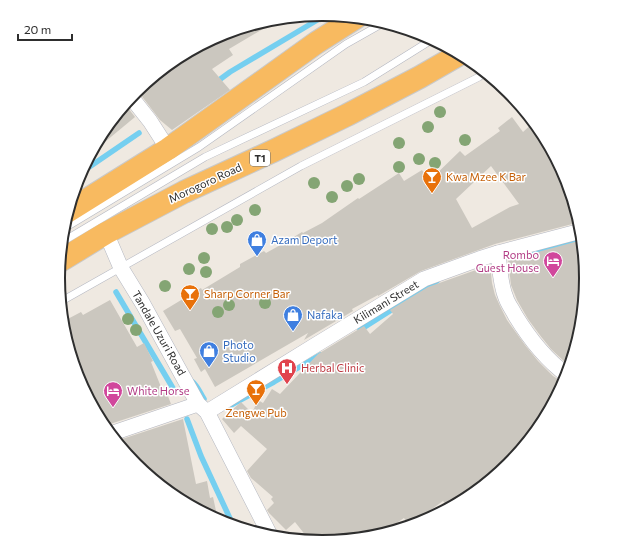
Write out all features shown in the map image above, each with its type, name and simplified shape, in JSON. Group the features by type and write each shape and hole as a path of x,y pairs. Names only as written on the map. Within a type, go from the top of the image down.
{"highway":[{"path":"75,208 168,149 316,43 349,23"},
{"name":"Morogoro Road","path":"66,257 106,233 184,192 348,115 454,57"}],"street":[{"path":"135,102 150,121 168,149"},
{"name":"Tandale Uzuri Road","path":"106,233 121,268 203,408 267,529"},
{"name":"Kilimani Street","path":"117,432 203,408 307,350 424,279 498,253 575,233"},
{"path":"498,253 501,280 506,299 537,348 561,371"}],"lane":[{"path":"71,224 200,147 346,44 376,27"},
{"name":"Morogoro Road","path":"68,238 205,157 364,82 427,44"},
{"path":"66,299 300,166 480,76"}],"building":[{"path":"265,28 229,49 233,55 212,69 230,90 172,130 160,120 141,95 179,64 194,55 239,35"},
{"path":"129,109 135,117 102,144"},
{"path":"512,117 523,132 529,126 536,135 552,164 565,195 573,224 495,244 421,271 352,309 353,311 304,340 308,333 215,387 205,369 201,372 194,359 197,358 180,329 175,331 163,311 240,267 240,264 264,251 266,253 302,232 303,233 322,223 358,198 359,199 399,173 404,181 422,170 429,181 460,151 465,156 500,131 498,128","holes":["491,166 519,204 510,207 472,228 456,199"]},
{"path":"577,241 579,278 577,312 565,362 551,349 539,334 517,300 511,285 508,260"},
{"path":"490,265 495,295 507,320 538,361 558,379 545,407 526,434 504,460 465,492 445,503 443,501 430,511 406,521 404,518 389,526 356,533 322,535 304,534 295,522 286,530 267,510 274,503 271,499 273,497 251,478 247,471 267,449 241,426 234,433 222,419 241,402 252,413 258,400 263,403 272,389 280,394 318,354 364,326 370,334 393,314 390,310 428,287"},
{"path":"110,300 137,347 144,343 153,361 151,362 163,392 166,391 171,404 110,424 92,392 74,345 68,319 81,312 83,315"},
{"path":"183,419 196,484 207,481 210,498 213,497 216,512 193,501 166,482 140,460 122,439"}],"waterway":[{"path":"215,83 230,72 315,21"},
{"path":"91,166 139,133"},
{"path":"519,255 562,246 576,241"},
{"path":"360,330 437,281"},
{"path":"116,292 174,390"},
{"path":"231,405 320,355"},
{"path":"189,379 196,386 204,399"},
{"path":"187,419 201,456 229,517"}],"place":[{"name":"Kwa Mzee K Bar","path":"432,194"},
{"name":"Azam Deport","path":"257,257"},
{"name":"Rombo Guest House","path":"553,278"},
{"name":"Sharp Corner Bar","path":"190,311"},
{"name":"Nafaka","path":"293,332"},
{"name":"Photo Studio","path":"209,368"},
{"name":"Herbal Clinic","path":"287,385"},
{"name":"Zengwe Pub","path":"256,406"},
{"name":"White Horse","path":"113,408"}]}
